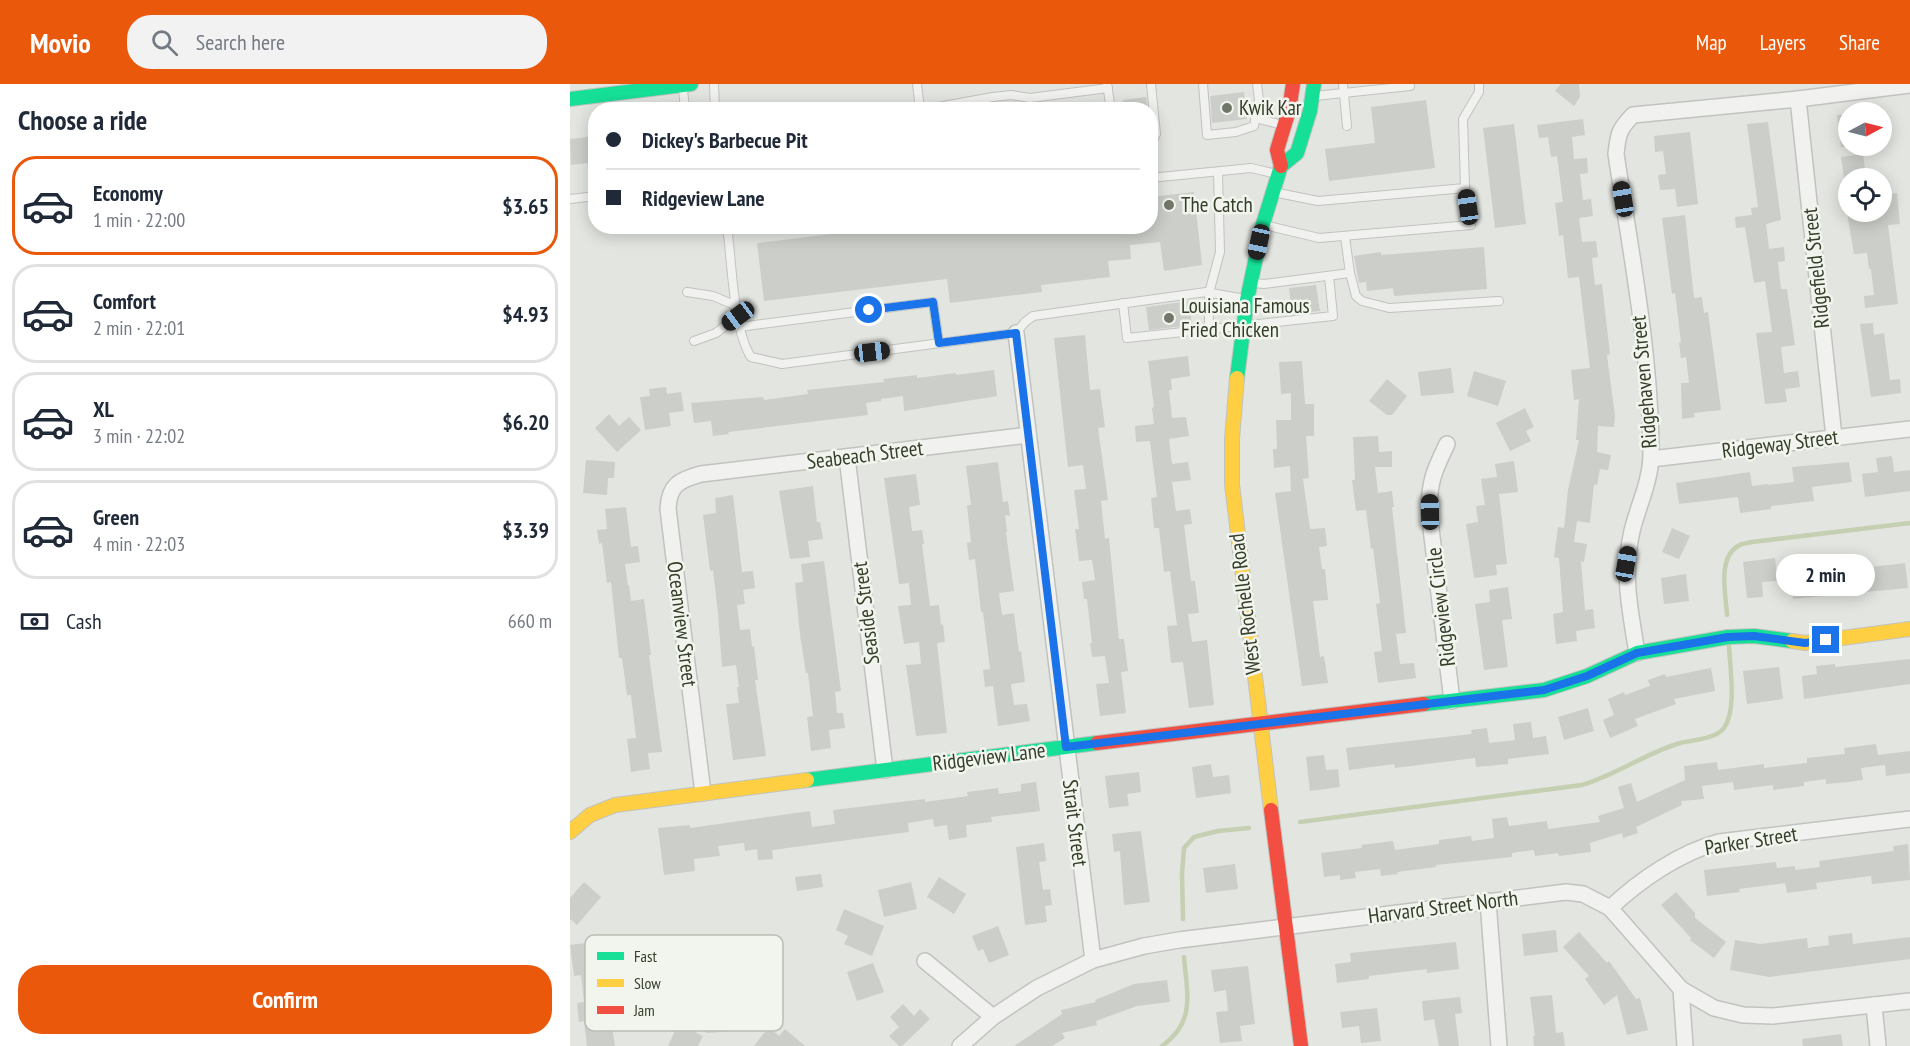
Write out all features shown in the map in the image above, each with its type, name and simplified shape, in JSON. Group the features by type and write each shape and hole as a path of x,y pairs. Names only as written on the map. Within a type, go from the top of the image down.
{"street":[{"path":"570,99 627,96 687,84"},
{"name":"West Rochelle Road","path":"1280,170 1276,150 1289,110 1293,84"},
{"path":"1798,99 1910,85"},
{"name":"West Rochelle Road","path":"1301,1046 1235,520 1232,439 1243,324 1263,224 1280,170 1297,153 1310,111 1313,90"},
{"name":"Ridgehaven Street","path":"1637,653 1628,598 1626,564 1633,529 1646,492 1651,459 1646,359 1616,154 1618,135 1622,126 1633,115 1798,99"},
{"name":"Ridgefield Street","path":"1798,99 1834,437"},
{"name":"Strait Street","path":"1016,333 1093,960"},
{"name":"Ridgeway Street","path":"1651,459 1910,429"},
{"name":"Seabeach Street","path":"701,474 1028,435"},
{"name":"Ridgeview Circle","path":"1447,444 1434,471 1429,488 1452,701"},
{"name":"Seaside Street","path":"848,457 885,770"},
{"name":"Oceanview Street","path":"701,474 686,478 674,486 668,499 668,509 703,793"},
{"name":"Ridgeview Lane","path":"570,832 587,817 601,809 615,805 1066,747 1544,690 1587,676 1637,653 1728,637 1754,636 1805,643 1910,630"},
{"name":"Parker Street","path":"1610,908 1658,872 1696,849 1719,842 1910,819"},
{"name":"Harvard Street North","path":"960,1046 993,1017 1036,988 1093,960 1144,946 1286,926 1566,892 1583,894 1610,908 1681,989 1714,1008 1743,1015 1773,1016 1910,1001"},
{"path":"1488,901 1499,1046"},
{"path":"925,961 993,1017"},
{"path":"1681,989 1685,1046"},
{"path":"1874,1005 1878,1046"}],"lane":[{"path":"686,102 687,84"},
{"path":"714,84 715,102"},
{"path":"917,84 919,102"},
{"path":"1151,84 1153,102"},
{"path":"1203,84 1207,135 1236,132 1254,126 1259,100 1257,84"},
{"path":"1343,84 1347,126"},
{"path":"1313,90 1344,93 1364,88 1410,86 1410,84"},
{"path":"1263,224 1319,238 1470,225 1465,188 1462,127 1479,92 1479,84"},
{"path":"965,102 1011,95 1030,98 1107,86 1110,102"},
{"path":"1256,118 1284,126"},
{"path":"1158,177 1251,168 1280,170"},
{"path":"1209,328 1209,293 1221,252 1218,172"},
{"path":"1273,192 1318,201 1465,188"},
{"path":"570,199 588,197"},
{"path":"729,234 739,327 744,346 751,357 782,364 1016,333 1033,316 1123,303 1209,293 1247,300"},
{"path":"1345,237 1356,296 1362,301 1389,308 1499,300"},
{"path":"1250,283 1264,284 1350,273"},
{"path":"1123,303 1127,338 1333,316 1329,276"},
{"path":"687,292 713,296 737,306"},
{"path":"739,327 933,302 939,343"},
{"path":"694,341 716,333 738,316"}],"building":[{"path":"1561,84 1579,84 1580,97 1574,106 1555,91"},
{"name":"Kwik Kar","path":"1244,92 1247,119 1212,123 1210,96"},
{"path":"1146,97 1147,102 1123,102 1123,100"},
{"path":"1426,100 1435,168 1329,181 1325,149 1375,143 1371,107"},
{"path":"1583,119 1585,135 1572,137 1574,159 1587,158 1588,173 1580,174 1583,200 1591,199 1593,216 1579,218 1582,242 1596,241 1598,257 1592,258 1595,285 1602,284 1610,354 1607,355 1615,416 1614,427 1598,426 1597,452 1611,455 1608,470 1600,469 1597,485 1594,484 1590,523 1577,521 1574,542 1587,544 1584,562 1581,561 1585,610 1593,609 1595,628 1576,631 1577,641 1556,644 1553,614 1563,612 1559,558 1554,557 1558,527 1564,528 1568,490 1579,440 1576,440 1579,399 1574,400 1571,370 1590,368 1579,277 1568,278 1563,235 1559,236 1555,203 1563,202 1557,156 1551,157 1548,137 1539,138 1537,125"},
{"path":"1768,122 1781,220 1766,224 1769,249 1784,247 1785,261 1778,262 1781,289 1787,289 1795,345 1781,347 1784,373 1798,371 1800,387 1785,389 1787,402 1765,404 1756,333 1772,332 1765,281 1754,283 1745,227 1736,228 1735,217 1752,215 1751,208 1758,207 1747,124"},
{"path":"1514,124 1526,224 1495,228 1483,128"},
{"path":"1690,132 1698,204 1677,207 1675,189 1660,190 1658,175 1666,174 1663,151 1655,152 1654,136"},
{"path":"588,137 588,163 571,165 570,139"},
{"path":"1863,156 1865,168 1843,168 1841,157"},
{"path":"1194,192 1202,265 1164,271 1160,242 1130,245 1131,259 1108,261 1110,277 1041,285 1042,292 950,303 947,279 764,301 757,243 831,234 1158,234 1158,196"},
{"path":"1897,193 1900,224 1888,225 1898,304 1865,308 1864,296 1874,295 1871,269 1869,269 1867,253 1854,254 1849,222 1892,222 1892,194"},
{"path":"1685,215 1694,298 1702,297 1704,313 1708,312 1721,410 1694,413 1695,417 1682,419 1681,383 1689,383 1686,357 1681,358 1675,293 1672,294 1662,218"},
{"path":"1484,247 1487,289 1394,296 1393,288 1367,291 1366,282 1359,283 1354,256 1381,252 1381,255"},
{"path":"1316,285 1320,311 1292,314 1289,288"},
{"path":"1189,301 1192,325 1149,330 1146,307"},
{"path":"1873,323 1874,335 1884,333 1890,380 1900,379 1901,393 1871,397 1860,324"},
{"path":"1085,335 1090,390 1100,389 1105,427 1098,428 1108,500 1101,501 1105,539 1109,538 1119,639 1124,639 1128,671 1121,672 1126,713 1100,716 1096,684 1109,683 1105,656 1092,657 1087,599 1084,599 1082,582 1095,580 1092,560 1079,561 1075,529 1079,529 1074,490 1086,489 1083,465 1068,467 1054,338"},
{"path":"1188,356 1190,376 1171,379 1172,390 1169,390 1172,418 1186,417 1189,436 1169,439 1172,464 1188,462 1191,480 1172,482 1176,511 1190,509 1192,524 1184,525 1191,581 1195,581 1199,613 1188,614 1192,642 1207,640 1214,705 1189,708 1183,662 1171,663 1167,626 1177,625 1170,571 1164,572 1159,528 1154,528 1151,498 1157,497 1150,441 1136,442 1135,426 1154,424 1148,361"},
{"path":"1302,361 1305,404 1314,404 1314,436 1306,436 1309,478 1303,479 1310,529 1325,528 1327,546 1319,547 1322,569 1325,569 1328,600 1313,601 1320,657 1324,656 1328,683 1302,686 1275,493 1291,491 1290,466 1274,468 1273,449 1277,449 1276,420 1291,420 1291,393 1281,394 1279,362"},
{"path":"1451,368 1454,393 1421,396 1418,372"},
{"path":"994,370 997,396 904,411 903,396 881,399 881,401 866,403 868,415 728,432 729,434 713,436 711,421 694,423 691,403 763,397 764,400 808,394 807,390 884,382 883,379 917,375 917,378 956,373 956,375"},
{"path":"1474,371 1506,381 1498,406 1467,396"},
{"path":"1387,379 1407,396 1392,415 1387,415 1369,401"},
{"path":"666,387 667,394 681,392 684,411 669,413 671,426 645,430 640,397 650,396 649,389"},
{"path":"1525,408 1534,427 1526,431 1531,441 1510,451 1496,423"},
{"path":"609,414 619,426 629,417 641,430 617,452 595,428"},
{"path":"1378,436 1379,452 1392,451 1392,467 1375,467 1378,493 1392,491 1406,633 1396,634 1400,664 1414,663 1416,678 1378,683 1374,652 1382,651 1376,604 1380,603 1373,548 1371,549 1366,510 1356,511 1352,480 1355,480 1353,437"},
{"path":"1892,456 1894,472 1910,470 1910,491 1865,497 1862,474 1878,472 1876,458"},
{"path":"586,460 615,462 614,478 608,478 607,495 583,493"},
{"path":"1514,461 1518,492 1499,494 1507,564 1496,565 1497,575 1474,578 1466,524 1478,522 1476,506 1485,505 1481,479 1497,477 1495,464"},
{"path":"998,462 1003,502 1008,501 1010,516 1005,515 1014,591 999,593 1002,615 1014,613 1019,652 1021,651 1025,682 1011,684 1014,705 1027,704 1030,721 998,726 993,686 985,687 983,670 990,669 983,612 981,612 975,559 969,560 967,543 971,542 967,505 971,505 966,466"},
{"path":"1849,462 1852,482 1812,487 1814,501 1771,506 1771,509 1740,513 1738,497 1679,504 1676,483 1750,472 1752,486 1794,482 1792,467"},
{"path":"916,474 920,505 909,507 912,531 922,530 930,606 939,605 941,625 943,624 945,642 937,643 947,733 916,736 906,665 921,664 919,642 904,644 898,606 911,605 909,583 899,584 884,478"},
{"path":"813,486 817,522 820,522 823,539 808,541 810,557 790,559 779,491"},
{"path":"733,495 742,572 753,571 755,588 743,590 745,604 737,605 740,630 750,629 752,647 754,646 758,680 755,680 766,756 733,760 726,704 739,703 737,687 739,687 736,665 722,667 713,570 710,571 703,515 716,513 715,498"},
{"path":"626,507 631,547 638,546 640,562 625,564 628,586 631,601 644,599 662,752 648,753 650,769 631,772 627,739 636,738 631,695 627,695 622,658 619,658 611,582 607,583 602,543 599,544 597,530 607,529 605,509"},
{"path":"1672,528 1690,536 1679,559 1662,552"},
{"path":"1775,558 1777,581 1762,582 1763,597 1747,598 1743,562"},
{"path":"824,561 841,691 835,692 837,713 843,713 845,728 829,730 831,748 811,751 807,717 813,716 808,673 806,673 800,635 795,583 803,582 801,564"},
{"path":"1853,562 1854,568 1905,563 1908,588 1793,599 1790,575 1831,570 1830,565"},
{"path":"1686,574 1689,601 1664,604 1661,578"},
{"path":"1508,587 1512,619 1502,620 1508,667 1484,670 1475,604 1490,602 1489,590"},
{"path":"1910,659 1910,684 1804,699 1802,676 1817,674 1816,666 1835,664 1835,667"},
{"path":"1779,667 1783,699 1747,704 1743,671"},
{"path":"1711,668 1715,691 1674,699 1676,704 1635,719 1638,726 1610,738 1603,720 1614,715 1608,699 1624,692 1625,695 1650,686 1648,680 1665,674 1666,677"},
{"path":"1588,708 1594,731 1564,740 1558,717"},
{"path":"1531,722 1533,738 1546,736 1549,754 1508,759 1508,764 1476,767 1475,758 1395,768 1394,764 1349,770 1346,748 1472,734 1471,730 1487,728 1489,743 1515,740 1513,724"},
{"path":"1876,744 1878,755 1910,751 1910,773 1886,776 1885,765 1861,768 1863,780 1848,782 1826,784 1826,779 1804,782 1804,786 1773,790 1773,785 1734,790 1733,782 1702,786 1704,799 1681,801 1682,805 1636,827 1638,833 1623,838 1622,833 1590,843 1591,852 1535,856 1534,850 1512,853 1512,857 1436,865 1436,867 1397,872 1398,874 1381,876 1380,869 1355,872 1356,878 1340,880 1340,875 1324,877 1321,853 1362,848 1361,845 1393,841 1395,850 1439,844 1439,840 1471,836 1472,841 1494,838 1492,819 1507,817 1509,826 1547,821 1548,829 1600,822 1598,816 1624,808 1618,787 1631,783 1637,802 1685,780 1684,766 1717,762 1718,770 1764,764 1764,768 1807,763 1807,758 1845,754 1844,748"},
{"path":"1324,755 1326,770 1338,769 1340,787 1310,791 1306,757"},
{"path":"1211,764 1213,777 1229,775 1231,793 1196,798 1192,767"},
{"path":"1139,772 1141,792 1127,794 1129,806 1109,808 1105,776"},
{"path":"1036,782 1040,811 991,817 992,822 966,825 967,837 949,840 947,825 934,827 933,819 908,823 909,832 772,850 773,859 758,860 757,849 745,851 744,843 718,846 720,856 694,859 695,871 664,875 658,828 690,825 690,828 810,811 812,827 835,824 833,810 925,799 925,802 968,796 967,792 998,788 999,794 1021,791 1021,784"},
{"path":"1141,831 1150,902 1124,905 1120,851 1114,852 1112,834"},
{"path":"1044,843 1046,861 1039,862 1043,890 1050,889 1052,905 1045,906 1047,922 1025,925 1016,847"},
{"path":"1908,844 1910,880 1872,884 1871,876 1816,883 1817,889 1787,893 1785,883 1707,896 1704,870 1776,862 1777,868 1795,866 1795,870 1820,867 1819,861 1894,851 1893,846"},
{"path":"1235,864 1238,889 1206,893 1203,868"},
{"path":"821,874 823,887 797,891 795,877"},
{"path":"939,877 966,894 954,914 927,897"},
{"path":"584,882 601,897 577,925 570,919 570,898"},
{"path":"911,882 917,909 884,917 878,890"},
{"path":"1676,892 1695,913 1695,918 1726,942 1714,958 1690,940 1691,938 1661,905"},
{"path":"844,909 884,926 872,956 844,944 848,936 836,930"},
{"path":"998,926 1009,955 989,963 983,949 978,951 972,936"},
{"path":"1556,930 1558,952 1524,956 1522,934"},
{"path":"1579,932 1607,963 1609,961 1636,999 1640,998 1648,1030 1627,1035 1617,995 1604,1005 1585,979 1589,976 1563,947"},
{"path":"1852,933 1853,944 1910,937 1910,959 1769,977 1730,970 1735,940 1760,944 1807,938 1808,948 1829,945 1828,936"},
{"path":"1456,942 1459,969 1427,973 1427,969 1369,976 1369,979 1337,983 1335,964 1351,962 1350,953"},
{"path":"585,943 585,1029 584,1021 579,1022 577,1003 584,1002 581,975 574,976 570,945"},
{"path":"873,963 884,992 857,1001 847,972"},
{"path":"1248,966 1255,1024 1240,1026 1242,1041 1220,1043 1216,1012 1228,1011 1226,990 1214,992 1211,970"},
{"path":"1167,980 1170,1002 1137,1006 1096,1021 1097,1025 1062,1033 1065,1038 1052,1046 1014,1046 1062,1014 1061,1010 1096,1002 1095,1000 1134,984"},
{"path":"1552,995 1556,1033 1563,1032 1565,1046 1534,1046 1533,1036 1535,1036 1530,997"},
{"path":"1460,997 1462,1013 1455,1014 1459,1046 1439,1046 1434,1019 1424,1021 1422,1001"},
{"path":"903,1004 914,1016 920,1009 930,1019 902,1046 899,1046 889,1036 899,1027 890,1017"},
{"path":"1377,1008 1381,1041 1361,1043 1359,1026 1342,1028 1340,1012"},
{"path":"785,1029 805,1046 754,1046 766,1031 773,1031 779,1036"},
{"path":"585,1031 613,1031 615,1046 587,1046"},
{"path":"675,1031 693,1031 703,1036 698,1046 668,1046"},
{"path":"706,1031 738,1031 706,1033"},
{"path":"1841,1034 1843,1046 1803,1046 1802,1039"}],"waterway":[{"path":"1727,615 1725,568 1731,552 1740,545 1910,523"},
{"path":"1300,822 1582,785 1607,776 1667,747 1716,735 1724,728 1728,720 1732,700 1729,646"},
{"path":"1183,919 1184,848 1194,837 1218,831 1249,828"},
{"path":"1162,1046 1173,1037 1185,1017 1187,995 1184,957"}],"traffic: fast":[{"path":"570,99 691,84"},
{"path":"1237,378 1247,300 1263,224 1281,166 1297,153 1310,111 1314,84"},
{"path":"1424,704 1544,690 1587,676 1637,653 1728,637 1754,636 1792,641"},
{"path":"807,780 1097,743"}],"traffic: slow":[{"path":"1237,378 1232,439 1232,484 1271,810"},
{"path":"1792,641 1805,643 1910,629"},
{"path":"570,832 590,815 615,805 807,780"}],"traffic: jam":[{"path":"1281,166 1277,150 1289,110 1293,84"},
{"path":"1097,743 1424,704"},
{"path":"1271,810 1301,1046"}],"place":[{"name":"Kwik Kar","path":"1227,108"},
{"name":"The Catch","path":"1169,205"},
{"name":"Louisiana Famous Fried Chicken","path":"1169,318"}],"route":[{"path":"869,310 933,302 939,343 1016,333 1066,747 1544,690 1587,676 1637,653 1728,637 1754,636 1805,643 1826,640"}]}
